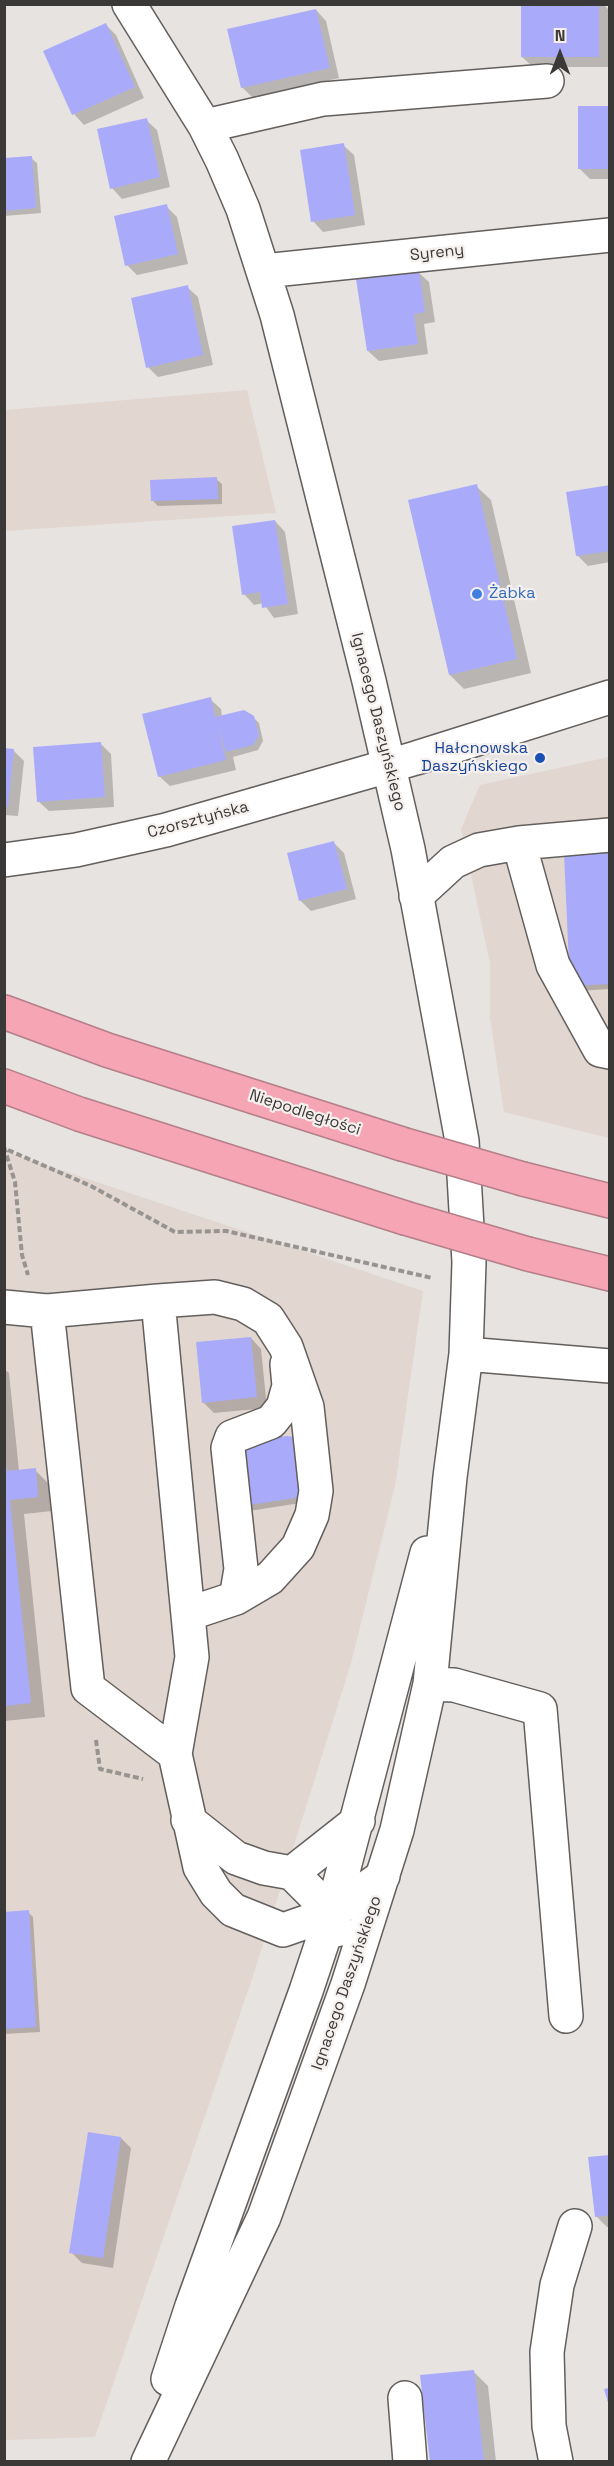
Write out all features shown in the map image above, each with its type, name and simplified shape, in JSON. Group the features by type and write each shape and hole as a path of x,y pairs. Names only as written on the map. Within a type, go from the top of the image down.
{"highway":[{"name":"Niepodległości","path":"4,1012 107,1050 402,1144 609,1201"},
{"path":"4,1086 79,1114 405,1218 528,1254 609,1274"}],"street":[{"name":"Ignacego Daszyńskiego","path":"129,4 204,126 243,209 277,315 389,766 416,896 462,1141 469,1262 466,1354 450,1477 430,1684 397,1830 348,1984 264,2217 148,2462"},
{"path":"204,126 322,99 547,81"},
{"name":"Syreny","path":"264,271 609,235"},
{"name":"Czorsztyńska","path":"4,860 76,850 166,830 389,766 609,697"},
{"path":"416,896 453,862 479,850 519,843 609,835"},
{"path":"519,843 553,965 600,1050 609,1052"},
{"path":"4,1307 47,1311 215,1297 243,1304 268,1319 286,1347 307,1407 316,1491 312,1515 298,1548 270,1578 236,1598 188,1614"},
{"path":"158,1300 192,1657 175,1754 200,1867 216,1893 233,1910 283,1930 332,1913 383,1876"},
{"path":"47,1311 88,1688 175,1754"},
{"path":"236,1598 241,1569 228,1448 232,1437 271,1422 283,1407 289,1386 286,1347"},
{"path":"466,1354 609,1366"},
{"name":"Ignacego Daszyńskiego","path":"142,2462 192,2306 332,1913 358,1821 416,1591 450,1477"},
{"path":"430,1684 454,1685 540,1709 566,2016"},
{"path":"188,1820 236,1858 264,1868 292,1873 332,1913 348,1984"},
{"path":"292,1873 358,1821"},
{"path":"283,1930 306,1991"},
{"path":"556,2462 549,2426 547,2352 557,2285 575,2226"},
{"path":"405,2398 410,2462"}],"path":[{"path":"6,1149 91,1186 175,1232 226,1231 264,1238 338,1259 443,1281"},
{"path":"6,1149 15,1182 22,1255 30,1282 47,1311"}],"shaded area":[{"path":"247,390 276,513 5,531 5,410"},
{"path":"609,757 609,1138 504,1112 490,1017 490,963 461,829 480,785"},
{"path":"4,1151 423,1291 395,1486 351,1663 254,1973 95,2437 5,2440"}],"building":[{"path":"521,4 599,4 599,57 521,57"},
{"path":"316,9 330,68 241,88 227,29"},
{"path":"106,23 135,87 72,115 43,51"},
{"path":"578,106 610,106 610,169 578,169"},
{"path":"147,118 160,177 110,189 97,129"},
{"path":"344,143 355,215 311,222 300,150"},
{"path":"32,156 36,208 4,211 4,158"},
{"path":"167,204 178,254 125,266 114,216"},
{"path":"419,270 425,312 414,314 418,344 367,351 356,279"},
{"path":"188,285 203,355 146,368 131,298"},
{"path":"217,477 218,499 151,501 150,480"},
{"path":"477,484 517,659 449,675 408,500"},
{"path":"610,485 610,551 576,556 566,492"},
{"path":"275,520 288,604 262,608 260,592 242,595 232,526"},
{"path":"211,697 215,717 244,710 254,716 259,735 253,745 226,752 218,728 226,760 158,777 142,714"},
{"path":"101,742 105,797 37,802 33,747"},
{"path":"4,748 14,749 8,807 4,806"},
{"path":"334,841 347,889 299,901 287,853"},
{"path":"610,852 610,984 570,986 564,854"},
{"path":"251,1337 257,1397 202,1403 196,1342"},
{"path":"297,1437 302,1497 243,1506 239,1441"},
{"path":"6,1463 7,1471 36,1468 38,1497 10,1500 31,1703 4,1706"},
{"path":"29,1910 36,2027 4,2029 4,1912"},
{"path":"88,2132 121,2137 103,2258 69,2253"},
{"path":"610,2155 610,2215 595,2217 588,2157"},
{"path":"474,2370 484,2462 430,2462 420,2375"},
{"path":"610,2388 610,2406 609,2406 604,2389"}],"place":[{"name":"Żabka","path":"477,594"},
{"name":"Hałcnowska Daszyńskiego","path":"540,758"}]}
